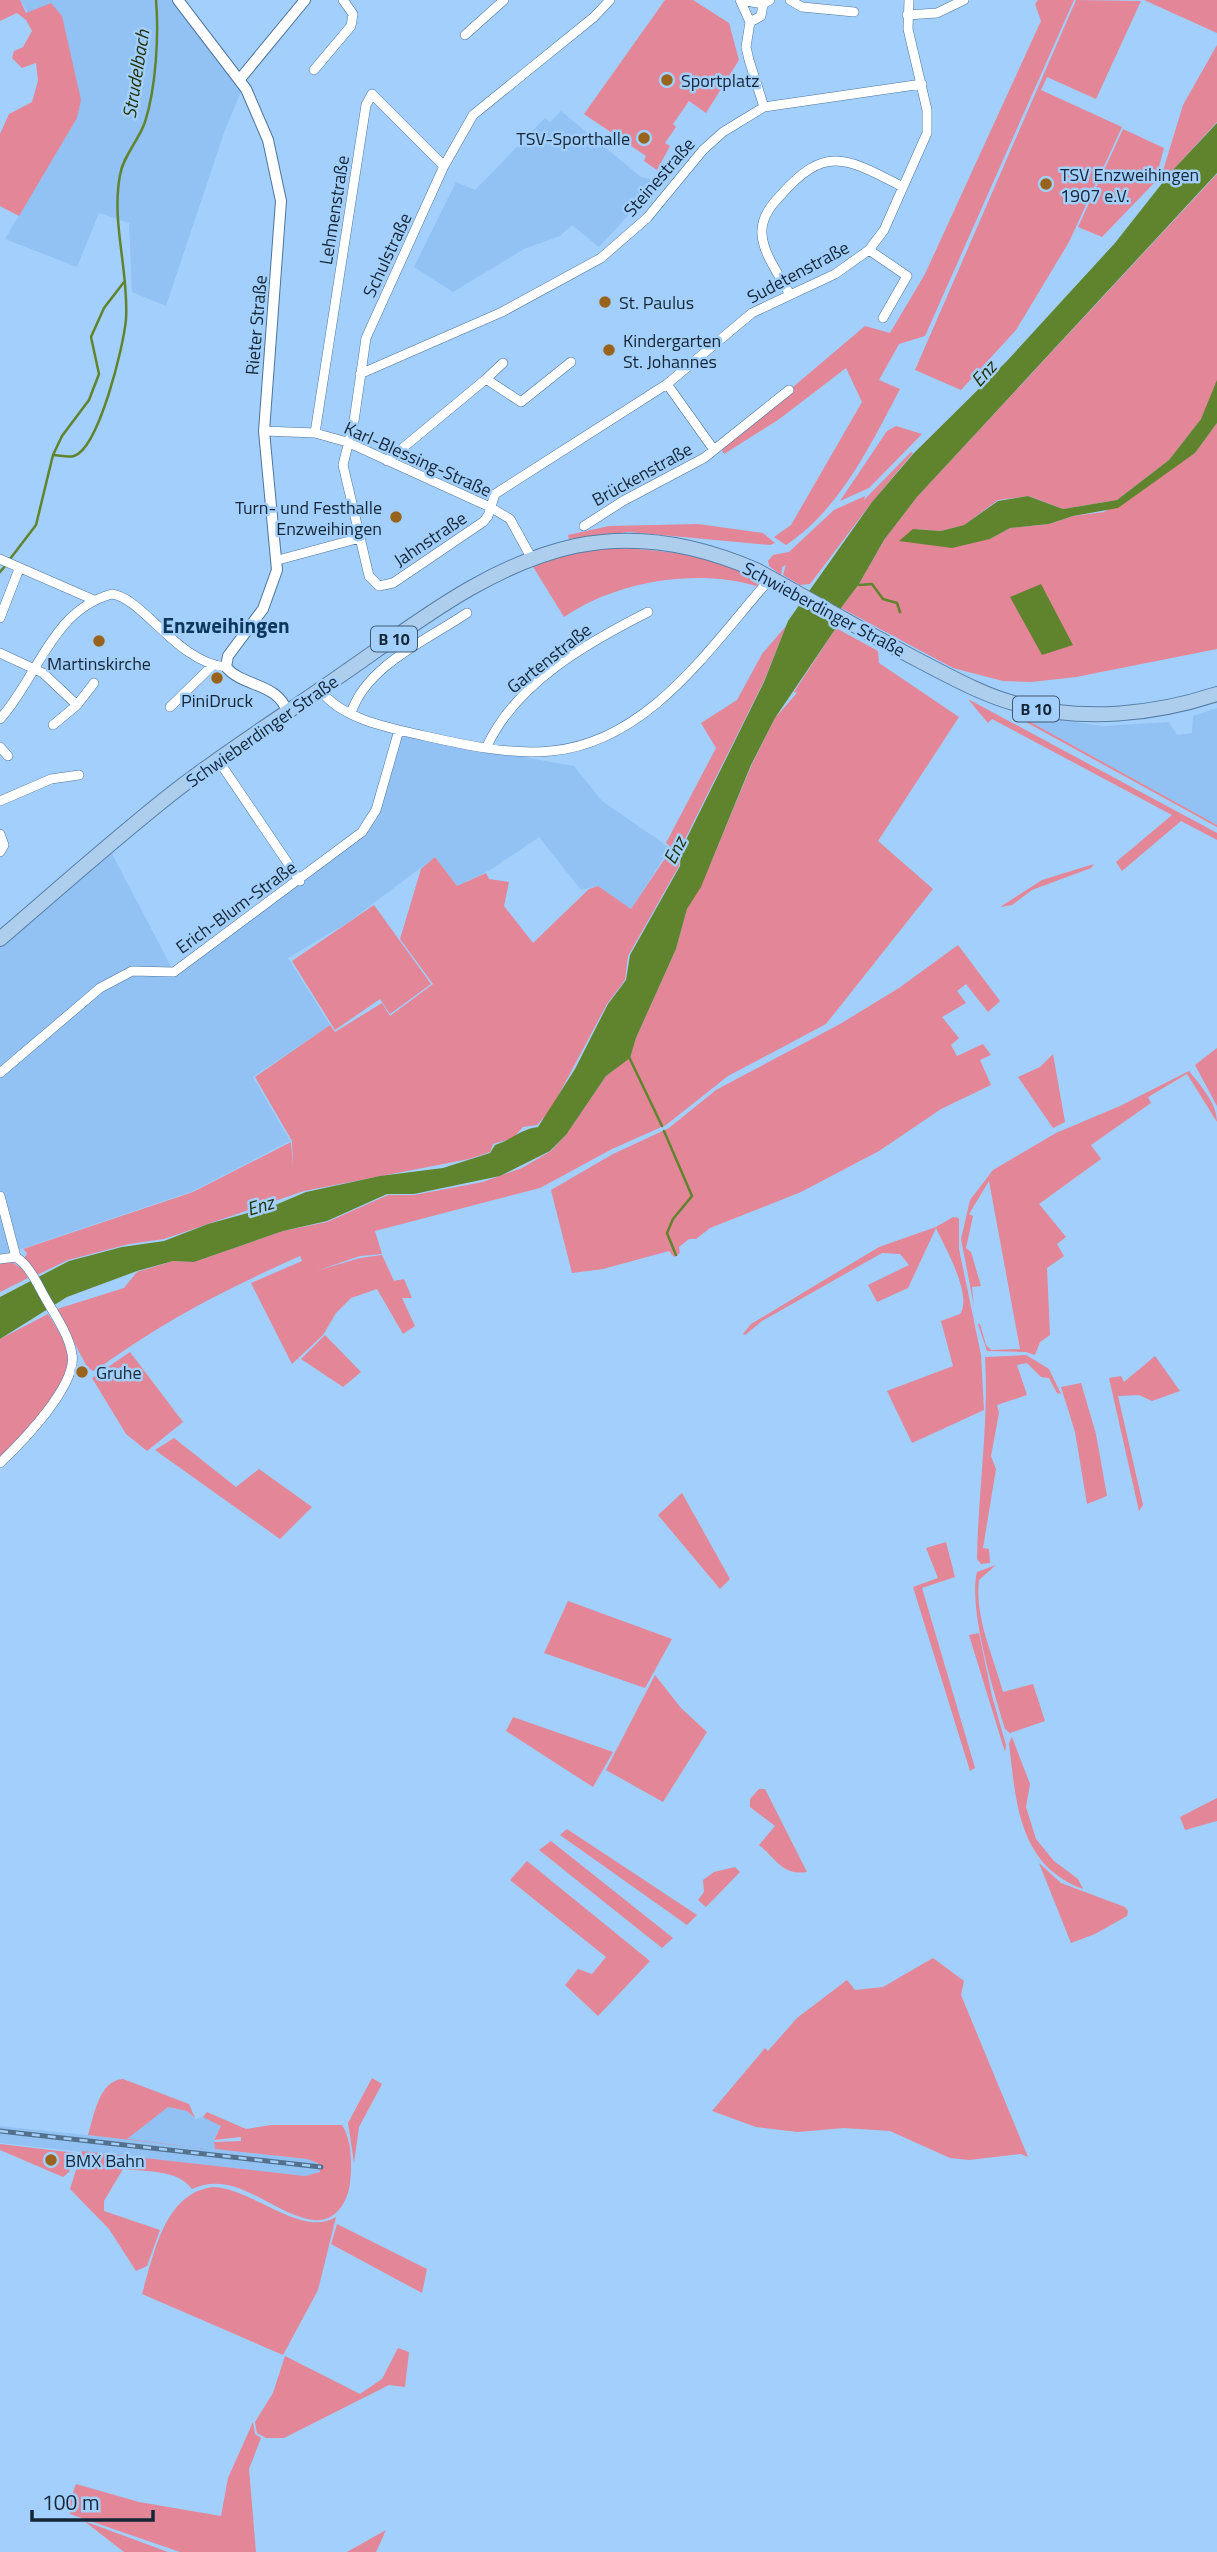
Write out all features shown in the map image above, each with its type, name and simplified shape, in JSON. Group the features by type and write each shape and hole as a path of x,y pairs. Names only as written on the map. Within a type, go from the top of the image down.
{"main road":[{"name":"Schwieberdinger Straße","path":"0,939 170,795 453,599 532,559 589,544 651,542 708,552 771,578 901,651 993,697 1054,712 1146,712 1217,694"}],"street":[{"name":"Rieter Straße","path":"178,0 240,79 268,140 281,201 264,431 278,560 274,582 263,609 228,656 226,667"},
{"path":"240,79 304,0"},
{"path":"314,70 351,26 353,14 343,0"},
{"path":"465,35 504,0"},
{"name":"Schulstraße","path":"379,586 369,576 343,465 347,442 353,428 366,338 444,166 473,115 594,17 610,0"},
{"path":"750,22 761,16 766,2 740,0 750,22 746,47 764,107"},
{"path":"790,0 802,7 854,12"},
{"name":"Sudetenstraße","path":"490,507 495,494 667,384 752,313 789,293 835,274 869,250 884,230 927,133 927,110 907,15 909,0"},
{"path":"907,15 937,13 964,0"},
{"name":"Steinestraße","path":"360,374 502,312 601,258 647,218 713,141 764,107 922,84"},
{"name":"Lehmenstraße","path":"315,433 366,105 372,94 444,166"},
{"path":"789,293 762,234 765,215 805,170 825,161 838,162 872,171 903,187"},
{"path":"869,250 907,275 883,318"},
{"path":"486,379 520,402 571,362"},
{"path":"387,461 503,363"},
{"path":"667,384 715,450"},
{"name":"Brückenstraße","path":"584,526 598,515 704,458 789,390"},
{"name":"Karl-Blessing-Straße","path":"264,431 315,433 347,442 490,507 510,519 532,559"},
{"name":"Jahnstraße","path":"379,586 393,583 483,522 490,507"},
{"path":"278,560 360,538"},
{"path":"0,559 94,600"},
{"path":"0,618 15,567"},
{"path":"320,690 333,705 399,730 487,747 528,751 564,749 606,735 624,725 691,673 771,578"},
{"path":"0,719 17,699 71,615 94,600 112,594 128,600 168,637 212,666 226,667 232,673 278,697 287,712"},
{"name":"Gartenstraße","path":"487,747 510,708 524,694 590,643 648,612"},
{"path":"351,713 357,698 373,677 467,613"},
{"path":"0,653 43,673 77,705"},
{"path":"170,707 212,666"},
{"path":"53,725 77,705 94,683"},
{"name":"Erich-Blum-Straße","path":"0,1073 100,988 132,971 174,972 300,881 362,832 372,818 399,730"},
{"path":"0,747 8,756"},
{"path":"218,760 300,881"},
{"path":"0,801 51,779 79,775"},
{"path":"0,834 5,845 0,852"},
{"path":"0,1199 5,1237 54,1313 72,1354 71,1370 60,1391 27,1436 0,1463"},
{"path":"0,1259 16,1257"}],"shaded area":[{"path":"0,0 20,0 26,13 51,3 62,16 81,100 77,118 19,216 0,206 0,134 9,114 32,102 38,81 36,63 22,68 12,58 14,51 23,47 32,31 26,20 17,13 0,21"},
{"path":"20,0 174,0 243,87 225,130 166,306 132,292 129,223 99,213 77,267 5,239 77,118 81,100"},
{"name":"Sportplatz","path":"665,0 693,0 729,23 739,60 706,113 689,101 673,124 676,127 665,143 670,146 657,170 644,161 646,156 584,114"},
{"path":"1038,0 1074,0 925,336 899,344 879,380 900,389 877,432 838,495 805,530 786,545 774,537 791,525 862,402 846,368 778,420 724,454 721,448 865,326 890,333 925,274 1041,21 1035,4"},
{"name":"TSV Enzweihingen 1907 e.V.","path":"1076,0 1141,1 1096,99 1047,77 1041,90 1122,127 1069,242 1016,330 961,390 915,370"},
{"path":"1144,0 1217,0 1217,33"},
{"path":"1217,45 1217,122 1171,172 1162,174 1183,105"},
{"path":"561,111 641,177 660,181 599,247 572,225 560,236 524,249 453,292 414,267 456,182 475,190 545,118 550,122"},
{"path":"1217,123 1217,173 917,497 884,540 859,584 841,608 836,628 775,718 751,765 701,887 687,909 676,949 636,1038 630,1058 606,1076 566,1135 550,1151 500,1176 414,1194 387,1194 327,1221 283,1231 194,1262 173,1261 137,1271 67,1297 0,1339 0,1297 69,1261 122,1247 164,1241 208,1224 273,1206 306,1192 380,1176 443,1168 490,1153 495,1145 538,1127 575,1069 608,1004 626,980 630,955 680,866 681,850 764,682 788,621 872,502 914,453 1006,362 1115,243 1171,172"},
{"path":"1123,129 1164,148 1155,182 1102,237 1078,227"},
{"path":"1217,174 1217,385 1201,419 1169,460 1117,500 1063,509 1029,496 998,500 964,525 941,531 913,529 990,539 1010,528 1049,524 1073,516 1104,512 1195,453 1217,423 1217,649 1076,677 1031,682 1003,681 953,668 841,608 859,584 884,540 917,497"},
{"path":"1217,380 1217,423 1195,453 1118,508 1073,516 1049,524 1010,528 990,539 952,548 899,541 913,529 941,531 964,525 998,501 1028,496 1063,509 1117,500 1169,460 1201,419"},
{"path":"896,426 922,434 869,488 840,501 887,431"},
{"path":"911,452 913,453 810,584 800,585 783,575 786,565 782,567 781,575 769,566 768,561 773,555 789,552 834,510 865,496 864,500"},
{"path":"698,524 763,533 775,543 770,545 629,532 569,539 568,535 609,526"},
{"path":"615,548 670,552 712,560 747,572 760,581 757,586 708,578 657,581 608,594 564,617 532,565 577,552"},
{"path":"1041,584 1073,645 1042,655 1010,597"},
{"path":"786,626 764,681 680,849 679,866 628,956 625,980 607,1004 550,1111 537,1125 523,1127 513,1138 493,1144 490,1152 469,1159 304,1191 164,1239 129,1244 68,1260 37,1275 24,1259 27,1253 23,1249 193,1192 291,1142 293,1167 292,1141 255,1077 330,1025 335,1032 382,1003 390,1016 433,984 400,939 421,869 435,857 457,886 486,873 489,879 509,882 504,906 533,943 589,889 598,886 631,909 672,848 666,843 716,748 701,723 737,700 762,654"},
{"path":"836,628 878,651 879,663 959,717 878,841 933,889 826,1024 728,1076 666,1125 612,1149 540,1188 375,1231 382,1254 360,1256 316,1271 360,1258 382,1255 394,1281 404,1279 412,1298 402,1298 415,1326 403,1334 377,1289 351,1298 336,1313 323,1335 292,1364 251,1283 302,1261 300,1256 196,1306 99,1368 93,1371 87,1367 57,1309 124,1288 137,1272 173,1261 194,1262 283,1231 327,1222 388,1195 414,1195 483,1182 522,1168 551,1151 566,1135 606,1076 630,1057 676,949 687,909 710,865 752,764 775,718 797,693 794,692"},
{"path":"968,699 1217,833 1217,840 1181,821 1122,871 1116,862 1172,815 992,719 988,723"},
{"path":"1217,708 1217,825 1025,719 1027,715 1102,726 1169,722 1177,735 1192,733 1193,716"},
{"path":"1025,719 1217,825 1217,827 1024,721"},
{"path":"399,735 574,766 602,801 670,848 631,909 598,886 581,890 539,837 490,870 457,886 435,857 347,923 288,958 330,1025 253,1077 290,1141 193,1191 0,1256 0,942 109,848 175,974 301,883 363,833"},
{"path":"1094,864 1091,868 1032,890 1012,905 1000,907 1042,880"},
{"path":"374,905 431,984 390,1014 380,999 335,1030 292,961"},
{"path":"958,945 1000,1001 988,1012 966,984 957,991 966,1003 942,1017 959,1038 951,1045 957,1056 983,1044 991,1055 980,1060 991,1085 941,1109 879,1151 801,1192 710,1228 696,1239 689,1239 679,1247 680,1253 674,1257 669,1251 603,1269 572,1273 551,1190 613,1154 669,1128 716,1090 840,1024 899,988"},
{"path":"1217,1048 1217,1106 1195,1065"},
{"path":"1053,1054 1065,1122 1053,1128 1018,1077 1040,1067"},
{"path":"1189,1071 1211,1101 1217,1122 1187,1074 1148,1097 1151,1103 1091,1145 1101,1159 1039,1204 1066,1237 1057,1244 1064,1256 1047,1268 1050,1335 1040,1342 1035,1355 1026,1352 987,1351 978,1324 986,1345 991,1350 1020,1349 989,1181 969,1214 973,1216 966,1248 971,1252 981,1286 972,1287 974,1306 961,1239 970,1200 993,1170 1056,1133 1120,1106"},
{"path":"953,1217 959,1218 959,1249 981,1355 984,1410 912,1443 887,1391 953,1366 941,1321 960,1314 963,1296 956,1271 936,1228 908,1288 877,1302 868,1285 909,1265 900,1254 882,1253 743,1334 751,1324 879,1247 936,1227"},
{"path":"10,1261 23,1269 28,1278 0,1292 0,1263"},
{"path":"48,1314 67,1351 65,1377 40,1418 0,1463 0,1339"},
{"path":"325,1335 361,1372 343,1387 301,1359"},
{"path":"130,1352 183,1422 147,1451 126,1434 92,1378"},
{"path":"1026,1355 1049,1369 1061,1394 1057,1393 1049,1378 1041,1377 1027,1363 1017,1365 1027,1395 997,1405 999,1413 991,1456 996,1469 983,1548 989,1549 990,1563 981,1564 977,1559 986,1408 985,1357"},
{"path":"1155,1356 1180,1391 1152,1401 1139,1395 1118,1396 1143,1505 1139,1511 1109,1378 1121,1376 1124,1382"},
{"path":"1081,1383 1096,1434 1107,1496 1087,1504 1075,1432 1061,1387"},
{"path":"174,1438 236,1487 259,1469 312,1507 280,1539 155,1450"},
{"path":"682,1493 730,1579 720,1589 658,1515"},
{"path":"946,1542 955,1577 922,1588 975,1768 970,1771 913,1587 938,1578 926,1548"},
{"path":"996,1565 979,1580 978,1594 990,1651 1003,1692 1033,1684 1045,1721 1010,1733 1005,1729 989,1673 976,1607 977,1572"},
{"path":"568,1601 672,1639 645,1688 544,1653"},
{"path":"979,1633 992,1696 1006,1745 1005,1752 969,1635"},
{"path":"655,1675 681,1708 707,1732 663,1802 606,1770"},
{"path":"513,1717 613,1752 593,1787 506,1731"},
{"path":"1012,1737 1030,1784 1026,1807 1036,1839 1054,1861 1078,1879 1083,1889 1061,1878 1045,1864 1024,1829 1014,1787 1009,1743"},
{"path":"759,1789 765,1789 807,1872 798,1873 785,1869 759,1845 775,1826 750,1807 750,1799"},
{"path":"1217,1798 1217,1821 1185,1830 1180,1817"},
{"path":"567,1829 697,1915 687,1925 560,1835"},
{"path":"551,1841 673,1938 662,1948 539,1850"},
{"path":"527,1861 650,1961 598,2016 565,1985 578,1969 592,1974 606,1957 510,1880"},
{"path":"1039,1863 1061,1883 1125,1907 1127,1916 1095,1934 1071,1943"},
{"path":"735,1867 740,1872 706,1907 698,1900 704,1892 703,1880 714,1872"},
{"path":"933,1958 964,1981 961,1995 1028,2157 1021,2154 969,2160 950,2158 890,2131 844,2128 798,2132 756,2127 712,2111 765,2048 768,2051 797,2018 847,1980 855,1990 883,1987"},
{"path":"372,2078 382,2084 359,2127 354,2163 348,2123"},
{"path":"123,2079 189,2104 195,2118 187,2111 168,2107 127,2139 208,2149 88,2135 103,2092 115,2081"},
{"path":"168,2107 187,2111 195,2119 203,2117 222,2125 214,2138 215,2149 307,2159 318,2163 320,2172 305,2176 0,2143 0,2126 126,2139"},
{"path":"207,2112 246,2129 271,2125 342,2125 348,2138 351,2161 350,2183 343,2204 334,2215 313,2220 283,2210 239,2188 208,2184 192,2189 170,2175 123,2169 104,2201 104,2211 160,2230 147,2266 136,2271 109,2229 70,2189 82,2151 305,2176 320,2172 318,2163 307,2159 215,2149 214,2142 241,2141 241,2137 214,2140 221,2126 203,2117"},
{"name":"BMX Bahn","path":"0,2144 76,2153 69,2172 63,2177 0,2150"},
{"path":"214,2187 245,2195 308,2221 323,2222 336,2217 318,2290 283,2355 142,2294 157,2244 172,2213 183,2200 197,2191"},
{"path":"337,2224 427,2269 422,2293 331,2244"},
{"path":"398,2348 409,2352 405,2387 389,2385 284,2438 266,2438 257,2433 255,2422 273,2393 285,2356 360,2394 382,2379"},
{"path":"253,2422 255,2434 261,2438 249,2469 256,2552 180,2552 70,2514 69,2504 76,2484 139,2502 221,2516 228,2478"},
{"path":"84,2521 168,2552 124,2552"},
{"path":"386,2530 376,2552 347,2552"}],"waterway":[{"name":"Strudelbach","path":"53,455 74,456 83,449 101,416 121,350 126,301 118,193 122,168 145,122 152,94 157,45 156,0"},
{"name":"Strudelbach","path":"10,559 36,525 53,455 62,436 89,400 99,374 91,337 104,308 124,282"},
{"name":"Strudelbach","path":"0,572 6,565"},
{"path":"859,585 872,584 883,599 897,603 900,612"},
{"path":"629,1057 662,1126"},
{"path":"664,1131 692,1196 673,1219 667,1233 676,1255"}],"railway":[{"path":"0,2131 321,2167"}],"place":[{"name":"Sportplatz","path":"667,80"},
{"name":"TSV-Sporthalle","path":"644,138"},
{"name":"TSV Enzweihingen 1907 e.V.","path":"1046,184"},
{"name":"St. Paulus","path":"605,302"},
{"name":"Kindergarten St. Johannes","path":"609,350"},
{"name":"Turn- und Festhalle Enzweihingen","path":"396,517"},
{"name":"Martinskirche","path":"99,641"},
{"name":"PiniDruck","path":"217,678"},
{"name":"Gruhe","path":"82,1372"},
{"name":"BMX Bahn","path":"51,2160"}],"district":[{"name":"Enzweihingen","path":"226,625"}],"water label":[{"name":"Enz","path":"983,373"},
{"name":"Enz","path":"674,850"},
{"name":"Enz","path":"260,1205"}]}
